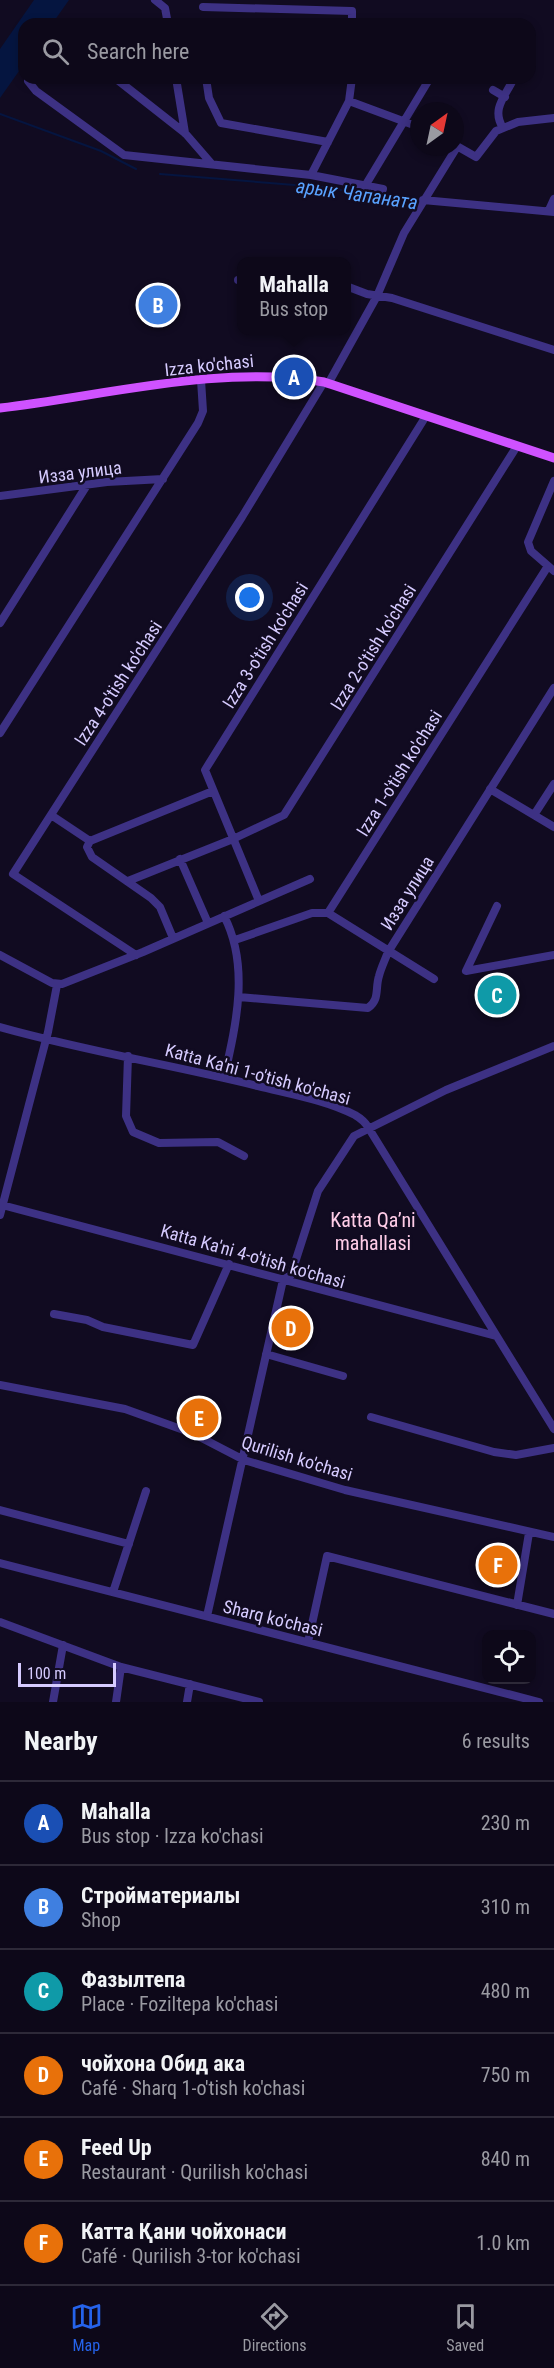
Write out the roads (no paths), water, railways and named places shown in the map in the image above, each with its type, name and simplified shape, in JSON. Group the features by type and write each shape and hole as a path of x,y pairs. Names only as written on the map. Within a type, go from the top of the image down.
{"main road":[{"name":"Izza ko'chasi","path":"0,408 201,380 268,376 326,383 554,458"}],"street":[{"path":"154,0 165,8 167,18"},
{"path":"203,7 352,11 352,18"},
{"path":"30,84 36,91 124,155 311,175 383,189"},
{"path":"123,84 185,133 211,163"},
{"path":"177,84 185,133"},
{"path":"207,84 209,98 222,123 328,142"},
{"path":"311,175 349,101 351,84"},
{"path":"365,186 426,84"},
{"path":"503,128 496,117 511,84"},
{"path":"493,90 505,97"},
{"path":"349,101 410,123"},
{"path":"464,150 476,157 496,131 518,122 554,118"},
{"name":"Izza 4-o'tish ko'chasi","path":"136,955 14,874 326,383 377,296 405,232 450,156"},
{"path":"423,200 551,211 554,199"},
{"path":"351,288 392,298 554,350"},
{"path":"0,733 201,417 203,411 201,380"},
{"name":"Izza 3-o'tish ko'chasi","path":"259,901 205,770 426,416"},
{"name":"Izza 2-o'tish ko'chasi","path":"128,881 284,816 517,446"},
{"name":"Изза улица","path":"0,496 87,485 163,479"},
{"path":"551,569 531,551 528,543 554,481"},
{"path":"0,623 87,485"},
{"name":"Izza 1-o'tish ko'chasi","path":"328,913 551,569"},
{"name":"Изза улица","path":"238,997 368,1008 376,1000 378,978 388,952 554,688"},
{"path":"534,815 554,784"},
{"path":"490,789 554,827"},
{"path":"173,938 160,907 128,881 92,857 87,847 90,841 213,791"},
{"path":"51,815 90,841"},
{"path":"180,859 208,923"},
{"path":"0,955 57,985 136,955 310,879"},
{"path":"497,906 470,958 466,971 554,955"},
{"path":"235,940 312,913 328,913 434,979"},
{"path":"224,916 235,940 239,1011 224,1078"},
{"path":"0,1215 57,985"},
{"name":"Katta Ka'ni 1-o'tish ko'chasi","path":"0,1027 45,1040 224,1078 340,1109 359,1118 368,1127 554,1429"},
{"path":"207,1616 284,1280 291,1275 318,1191 347,1143 368,1127 484,1074 553,1049"},
{"path":"128,1056 126,1116 133,1132 159,1143 218,1142 244,1156"},
{"name":"Katta Ka'ni 4-o'tish ko'chasi","path":"2,1205 496,1336"},
{"path":"54,1314 87,1320 103,1327 193,1345 229,1264"},
{"path":"266,1354 343,1376"},
{"name":"Qurilish ko'chasi","path":"0,1385 125,1409 192,1433 244,1460 345,1490 554,1537"},
{"path":"371,1417 495,1452 516,1455 554,1448"},
{"path":"113,1592 146,1491"},
{"path":"0,1510 129,1544"},
{"path":"517,1605 529,1533"},
{"path":"308,1642 327,1556 554,1614"},
{"name":"Sharq ko'chasi","path":"0,1563 539,1702"},
{"path":"0,1622 121,1667 255,1702"},
{"path":"53,1702 63,1645"},
{"path":"116,1702 121,1667"},
{"path":"187,1702 190,1684"}],"water":[{"path":"34,0 69,0 56,18 22,18"},
{"path":"18,23 18,72 0,98 0,49"}],"waterway":[{"name":"арык Чапаната","path":"0,114 101,151 136,169"},
{"name":"арык Чапаната","path":"160,174 332,188 407,204 420,203"}],"place":[{"name":"Стройматериалы","path":"158,305"},
{"name":"Mahalla","path":"294,377"},
{"name":"Фазылтепа","path":"497,995"},
{"name":"чойхона Обид ака","path":"291,1328"},
{"name":"Feed Up","path":"199,1418"},
{"name":"Катта Қани чойхонаси","path":"498,1565"}],"district":[{"name":"Katta Qaʼni mahallasi","path":"373,1232"}]}
